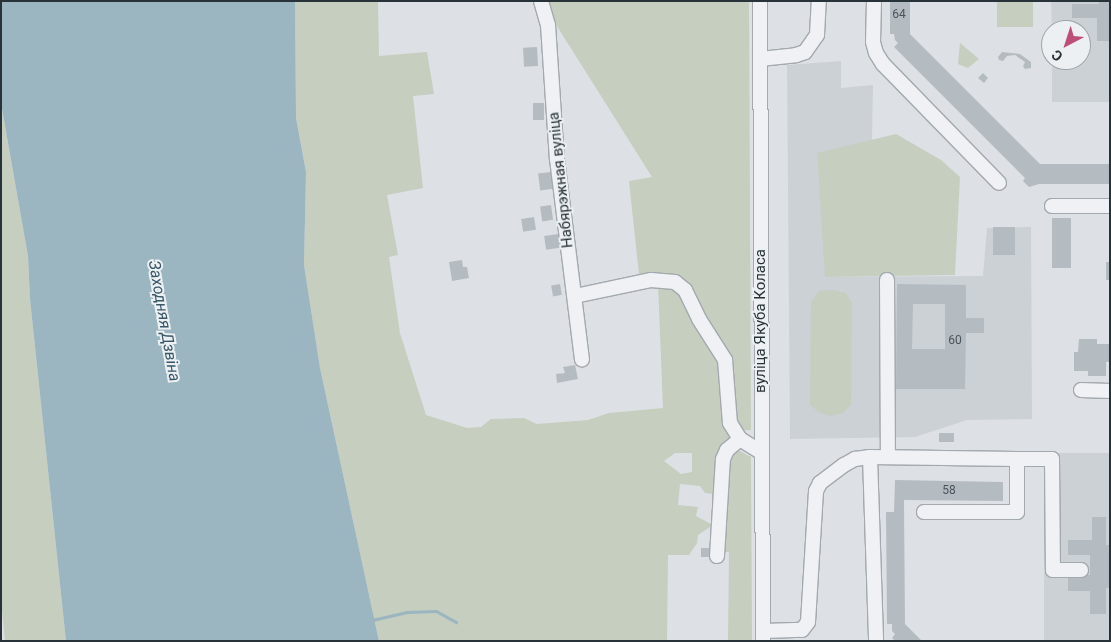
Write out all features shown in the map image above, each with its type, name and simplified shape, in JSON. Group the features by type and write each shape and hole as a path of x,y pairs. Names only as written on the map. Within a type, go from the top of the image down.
{"street":[{"name":"Набярэжная вуліца","path":"540,1 548,25 557,159 582,360"},
{"name":"вуліца Якуба Коласа","path":"760,1 763,636"},
{"path":"760,59 796,55 805,52 817,35 818,1"},
{"path":"874,1 873,42 876,53 883,64 1000,183"},
{"path":"1052,206 1110,206"},
{"path":"575,296 651,280 675,282 684,290 699,319 725,360 730,423 740,439 762,452"},
{"path":"887,280 888,457"},
{"path":"1081,390 1110,391"},
{"path":"718,556 723,460 727,450 740,439"},
{"path":"870,457 876,641"},
{"path":"763,636 802,630 808,622 816,491 820,483 855,459 870,457 1052,459 1053,570 1081,570"},
{"path":"924,512 1017,512 1017,459"}],"shaded area":[{"path":"1051,1 1110,1 1110,102 1052,102 1052,70 1091,70 1091,20 1052,20"},
{"path":"841,61 841,88 873,85 872,140 817,154 826,277 983,276 987,228 1031,227 1032,419 967,420 915,437 790,439 787,65"},
{"path":"1044,453 1110,453 1110,641 1044,641"}],"green space":[{"path":"295,1 378,1 379,56 427,52 434,94 413,96 423,188 387,195 398,255 389,257 400,333 426,415 467,428 481,427 491,419 524,418 537,424 588,420 609,413 663,408 658,284 640,284 629,181 652,177 550,15 546,1 749,1 751,430 728,431 733,439 723,447 716,457 714,494 705,493 700,486 680,484 678,505 698,507 696,516 713,525 698,535 697,543 689,555 668,555 667,641 379,641 320,368 304,265 306,172 296,118","holes":["675,453 692,453 692,472 681,474 664,461"]},
{"path":"997,1 1033,1 1033,27 997,27"},
{"path":"960,43 979,59 968,68 958,64"},
{"path":"1,103 28,256 30,299 66,641 5,641 1,601"},
{"path":"896,134 941,160 960,177 955,275 825,277 817,153"},
{"path":"833,290 846,293 852,303 851,405 843,413 831,416 820,413 810,405 811,302 819,291"},
{"path":"740,451 751,457 752,641 728,641 729,552 725,552 726,466 733,453"}],"water":[{"name":"Заходняя Дзвіна","path":"1,1 295,1 296,118 306,172 304,265 320,368 379,641 66,641 30,299 28,256 1,103"}],"building":[{"path":"890,1 910,1 910,34 1040,164 1110,164 1110,184 1039,184 1029,187 1023,181 1025,178 894,47 898,43 895,40 894,34 890,34"},
{"path":"1099,1 1110,1 1110,41 1097,41 1097,18 1072,18 1072,4 1099,4"},
{"path":"537,47 538,66 524,67 523,48"},
{"path":"1002,52 1020,54 1031,62 1031,68 1025,69 1023,66 1025,62 1015,55 1007,56 1003,61 999,60 998,57"},
{"path":"983,73 988,78 984,83 978,78"},
{"path":"533,103 544,103 544,120 533,120"},
{"path":"551,172 553,189 540,190 538,174"},
{"path":"551,205 553,220 542,221 540,207"},
{"path":"534,217 536,230 523,232 521,219"},
{"path":"1052,218 1071,218 1071,268 1052,268"},
{"path":"993,227 1015,227 1015,255 993,255"},
{"path":"558,234 560,248 546,250 544,236"},
{"path":"462,260 463,267 467,267 469,278 452,281 449,262"},
{"path":"1106,262 1110,262 1110,280 1106,280"},
{"path":"560,284 562,295 553,296 551,286"},
{"path":"897,284 966,285 966,318 984,318 984,333 966,333 965,389 896,389","holes":["913,304 945,304 945,349 912,349"]},
{"path":"1079,339 1097,339 1097,344 1110,344 1110,362 1106,362 1106,376 1088,376 1088,371 1074,371 1074,352 1078,352"},
{"path":"575,365 578,379 557,383 556,374 565,373 563,367"},
{"path":"939,433 954,433 954,442 939,442"},
{"path":"895,480 1003,482 1003,501 904,500 905,624 922,641 895,641 892,638 895,634 892,631 892,624 887,624 886,512 894,512"},
{"path":"1092,517 1106,517 1106,545 1110,545 1110,588 1106,588 1106,614 1090,614 1090,591 1068,591 1068,575 1090,575 1090,555 1068,555 1068,540 1092,540"},
{"path":"701,548 709,548 709,557 701,557"}],"waterway":[{"path":"372,620 408,612 436,611 456,622"}]}
